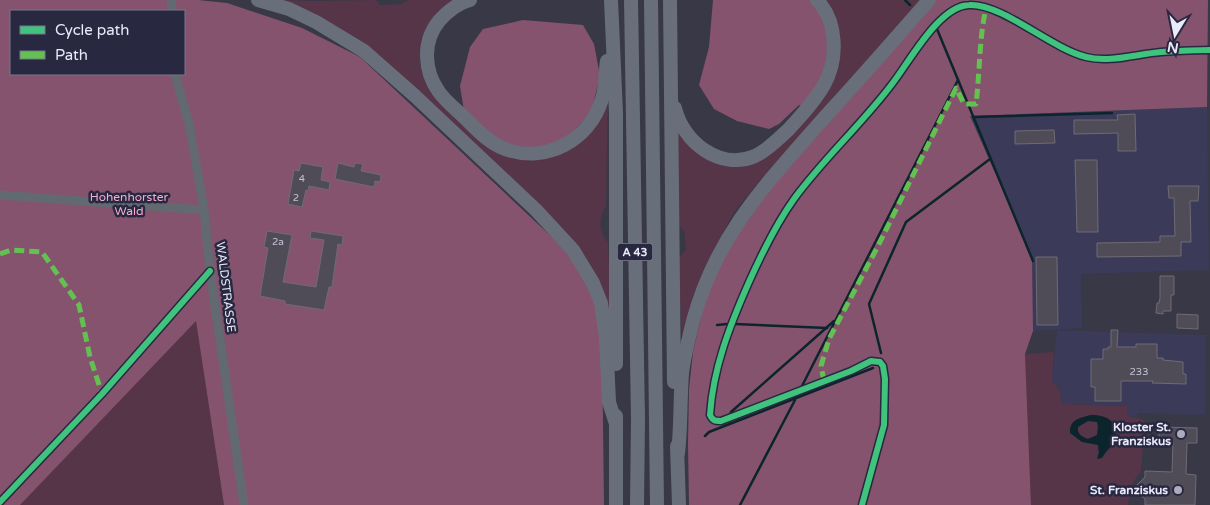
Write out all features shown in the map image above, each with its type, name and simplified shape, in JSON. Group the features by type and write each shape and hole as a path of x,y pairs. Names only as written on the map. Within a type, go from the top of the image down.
{"highway":[{"path":"258,0 289,9 316,22 364,51 415,96 536,210 573,250 593,283 601,303 606,338 609,402 616,424"},
{"path":"470,0 446,13 435,26 428,44 426,61 431,78 439,93 488,140 506,149 527,153 546,152 564,147 577,138 591,123 602,99 612,28"},
{"path":"611,0 616,113 616,505"},
{"name":"A 43","path":"631,0 638,418 637,505"},
{"name":"A 43","path":"650,0 657,505"},
{"path":"670,0 674,409 678,453 679,505"},
{"path":"672,94 676,114 685,132 696,145 706,152 735,160 754,156 766,150 806,110 825,83 833,52 833,34 830,19 823,6 817,0"},
{"path":"678,453 682,371 702,295 726,242 748,207 784,164 929,0"}],"street":[{"name":"WALDSTRASSE","path":"175,75 190,128 204,210 210,271 244,505"},
{"path":"0,195 204,210"}],"shaded area":[{"path":"283,0 376,0 380,5 402,4 408,0 453,0 436,15 422,46 420,66 436,100 484,144 608,92 606,207 603,211 601,229 608,242 611,331 590,265 336,27"},
{"path":"822,0 921,0 769,170 734,212 704,269 692,299 682,338 678,258 686,250 684,230 677,224 677,127 683,139 742,163 803,119"},
{"path":"1207,107 1209,270 1081,274 1082,328 1033,331 1032,256 970,116"},
{"path":"196,320 224,505 20,505"},
{"path":"1057,330 1206,335 1205,415 1137,413 1137,417 1126,416 1127,406 1062,404 1059,389 1052,381"},
{"path":"1054,352 1052,381 1059,389 1062,404 1127,406 1127,416 1142,419 1145,422 1141,470 1131,486 1128,505 1031,505 1025,354","holes":["1090,415 1115,429 1119,440 1131,437 1136,441 1133,444 1124,443 1116,445 1109,449 1103,457 1097,459 1098,445 1070,433 1081,418"]},
{"path":"1088,421 1097,422 1098,426 1097,435 1088,439 1080,435 1077,427"}],"green space":[{"name":"Hohenhorster Wald","path":"0,0 198,0 227,3 302,28 360,57 556,241 571,258 586,282 597,310 602,343 604,505 224,505 196,321 20,505 0,505"},
{"path":"713,0 810,0 819,11 829,40 823,76 803,106 799,105 779,124 769,129 737,121 714,109 699,85 709,47"},
{"path":"936,0 1208,0 1207,107 970,116 1032,256 1033,331 1025,354 1031,505 689,505 689,389 693,352 713,275 754,209 776,180"},
{"path":"523,20 583,25 594,44 600,76 591,113 565,140 538,149 512,145 495,138 464,111 460,86 470,47 483,29"}],"water":[{"path":"1091,415 1099,415 1109,419 1114,424 1119,440 1134,436 1136,438 1134,444 1115,444 1107,450 1102,458 1097,459 1099,453 1098,445 1082,442 1070,433 1073,422","holes":["1088,421 1097,422 1097,435 1088,439 1079,433 1078,427"]}],"building":[{"path":"1135,114 1136,151 1118,151 1118,133 1074,134 1074,120 1118,120 1117,115"},
{"path":"1054,130 1055,143 1015,144 1015,131"},
{"path":"1075,160 1097,160 1098,232 1077,232"},
{"path":"301,163 323,167 321,180 330,182 329,190 309,186 308,191 306,190 302,207 288,204 294,170 299,171"},
{"path":"338,163 354,167 355,163 363,164 361,171 381,175 380,182 375,181 374,187 335,179"},
{"path":"1168,186 1199,186 1198,201 1190,201 1191,242 1181,242 1181,256 1097,257 1097,243 1160,242 1160,236 1175,236 1174,198 1169,198"},
{"path":"267,231 292,235 283,282 316,287 324,240 310,238 311,231 343,236 342,245 338,244 332,287 329,287 324,310 285,304 285,301 260,296 268,248 264,247"},
{"path":"1036,257 1057,257 1058,325 1037,325"},
{"path":"1160,276 1174,276 1174,295 1171,295 1171,311 1163,311 1163,314 1156,313 1157,303 1159,303 1160,298"},
{"path":"1177,314 1198,315 1198,329 1177,328"},
{"path":"1111,330 1118,330 1117,347 1136,347 1136,344 1157,344 1157,358 1183,362 1183,374 1186,374 1186,384 1121,381 1121,401 1095,401 1095,387 1091,387 1091,359 1103,359 1103,349 1111,347"},
{"path":"1159,427 1197,428 1197,443 1187,443 1186,474 1196,475 1195,505 1145,505 1145,499 1138,493 1137,485 1145,477 1145,471 1172,472 1173,442 1159,442"}],"waterway":[{"path":"905,0 910,5"},
{"path":"937,29 1033,261"},
{"path":"802,386 958,80"},
{"path":"974,117 1112,113"},
{"path":"881,353 869,304 906,222 990,159"},
{"path":"730,415 731,412 834,321"},
{"path":"717,325 727,324"},
{"path":"735,324 827,328"},
{"path":"705,436 709,432 873,368"},
{"path":"740,505 795,400"}],"marked path":[{"path":"824,381 821,366 829,339 878,246 956,88 964,104 976,104 982,31 986,8"},
{"path":"0,254 11,250 42,252 79,305 90,357 102,394"}],"cycle path":[{"path":"862,505 884,425 885,379 883,366 880,362 871,361 851,371 721,421 714,420 710,415 715,380 735,314 764,250 781,218 794,199 880,99 936,24 958,8 969,5 982,6 996,11 1057,45 1095,59 1114,59 1161,52 1210,50"},
{"path":"0,502 102,394 210,271"}],"place":[{"name":"Kloster St. Franziskus","path":"1181,434"},
{"name":"St. Franziskus","path":"1178,490"}]}
